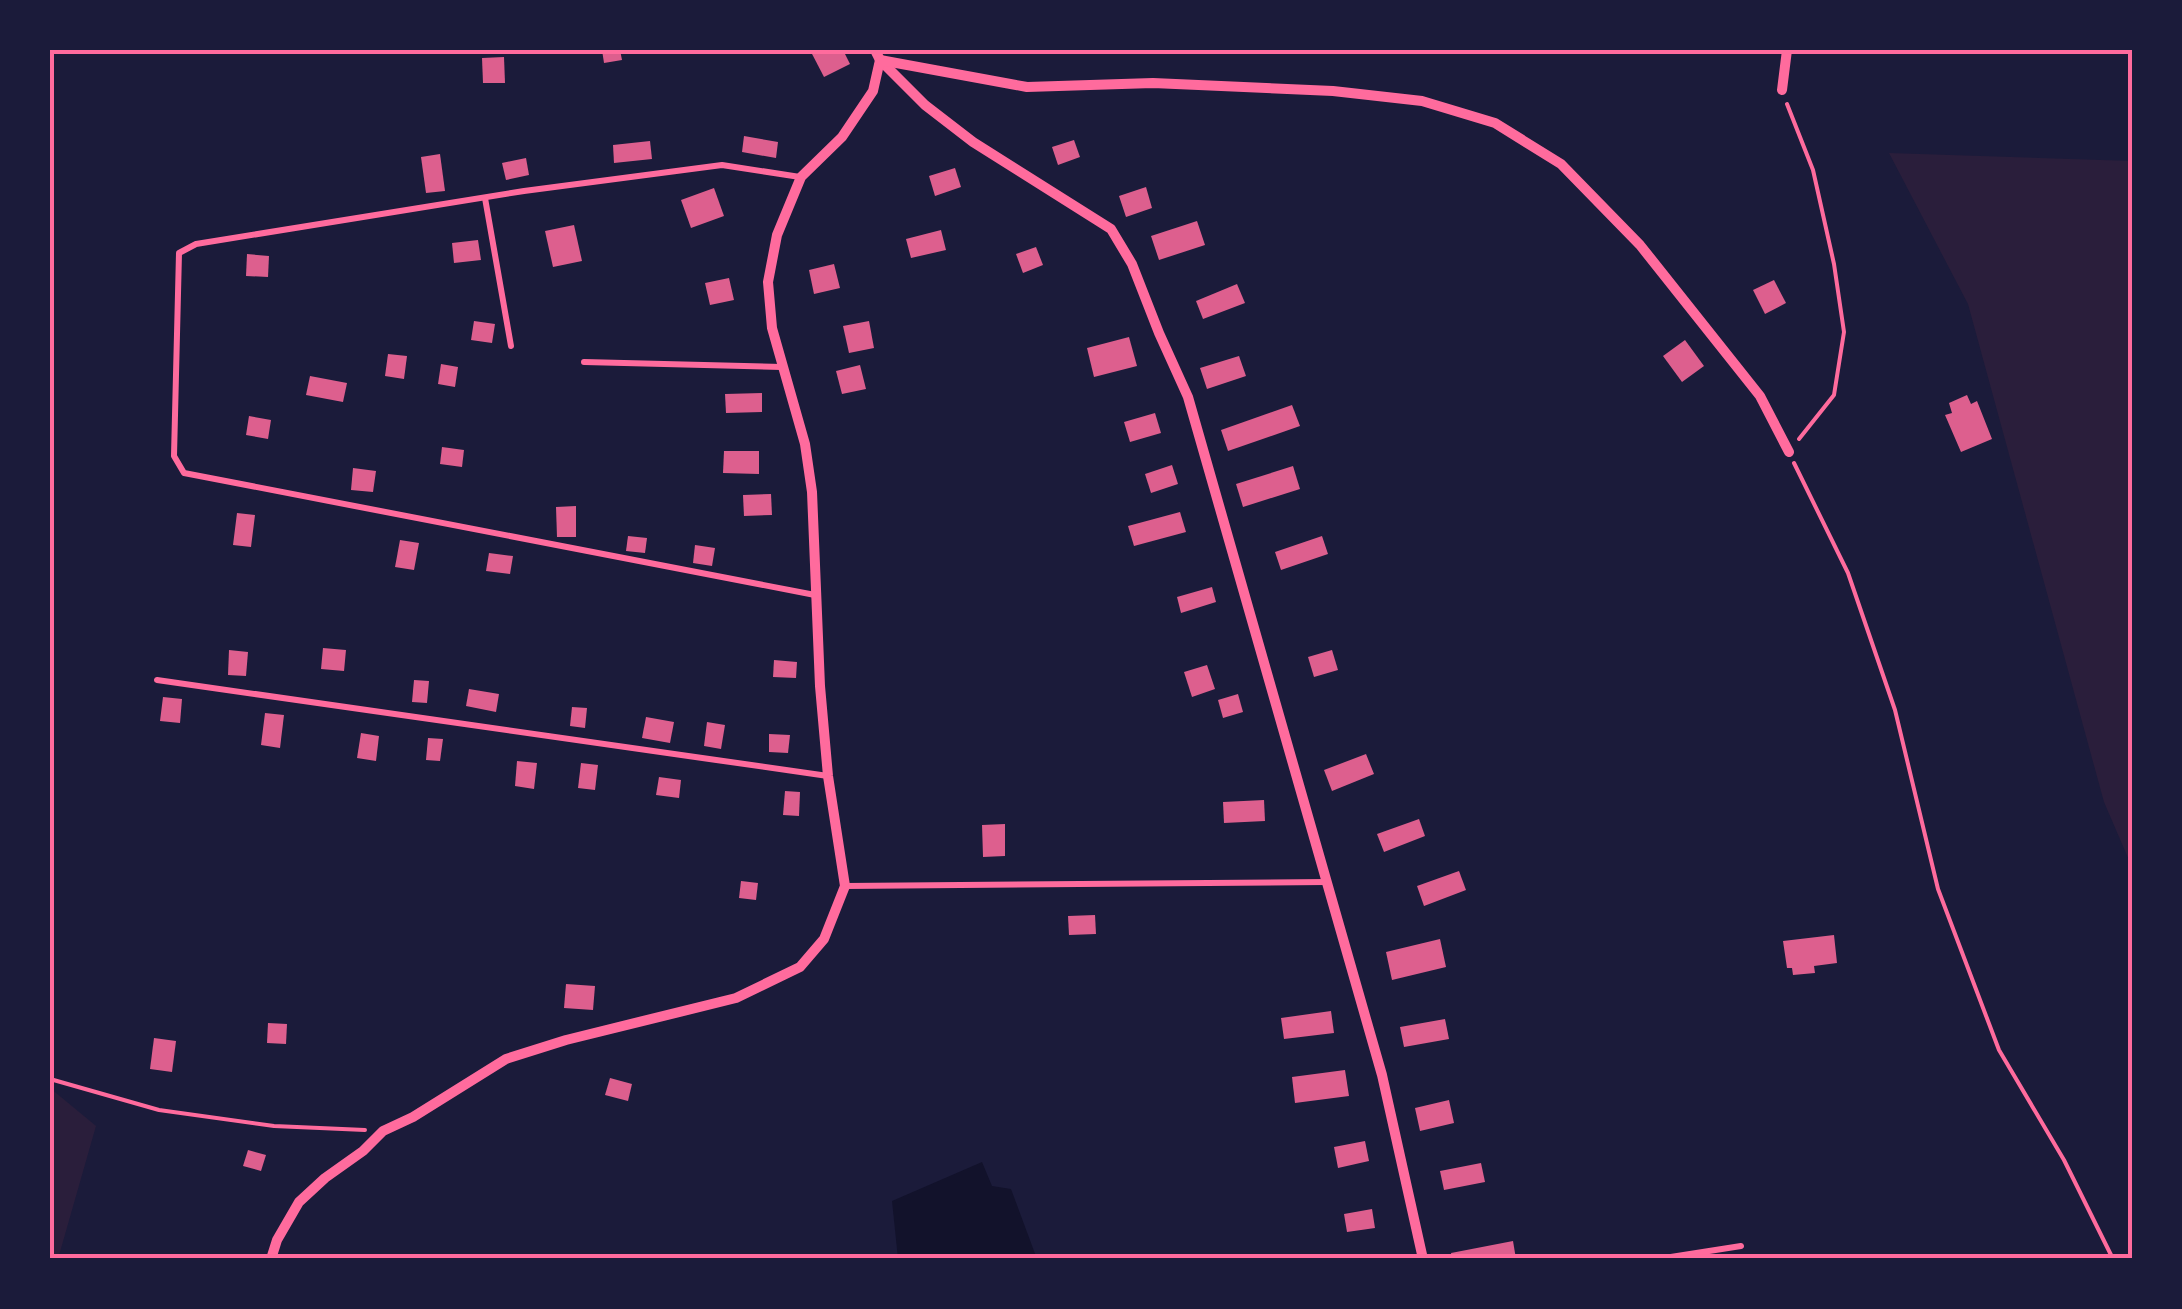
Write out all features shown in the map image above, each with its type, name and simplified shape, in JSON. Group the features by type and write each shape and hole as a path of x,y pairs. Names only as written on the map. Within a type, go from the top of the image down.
{"street":[{"path":"1782,90 1788,50"},
{"path":"272,1259 277,1240 299,1202 325,1178 384,1131 506,1059 736,998 800,967 824,938 845,886 828,776 812,492 805,444 772,328 768,282 777,235 801,177 842,138 873,92 878,55"},
{"path":"878,55 1026,87 1153,84 1351,93 1422,101 1495,123 1561,164 1640,244 1760,396 1789,452"},
{"path":"878,55 925,105 973,142 1111,229 1132,264 1188,397 1382,1075 1423,1259"}],"lane":[{"path":"801,177 722,165 196,244 179,254 174,456 184,474 815,595"},
{"path":"485,198 511,346"},
{"path":"584,362 782,367"},
{"path":"158,680 828,776"},
{"path":"845,886 1327,882"},
{"path":"1658,1259 1741,1246"}],"path":[{"path":"1782,90 1813,170 1844,332 1834,394 1789,452 1854,590 1895,710 1938,889 2000,1050 2064,1160 2114,1259"},
{"path":"50,1079 159,1110 274,1126 384,1131"}],"shaded area":[{"path":"1889,153 2132,161 2132,867 2104,802 1968,304"},
{"path":"50,1088 96,1126 58,1259 50,1259"},
{"path":"982,1162 992,1186 1011,1189 1037,1259 898,1259 892,1201"}],"building":[{"path":"602,50 620,50 622,60 604,63"},
{"path":"810,50 843,50 850,64 824,77"},
{"path":"504,57 505,83 483,83 482,58"},
{"path":"744,136 778,142 776,158 742,152"},
{"path":"1074,140 1080,157 1058,165 1052,147"},
{"path":"650,141 652,159 614,163 613,145"},
{"path":"440,154 445,191 426,193 421,157"},
{"path":"526,158 529,175 506,180 502,163"},
{"path":"955,168 961,187 935,196 929,176"},
{"path":"1146,187 1152,208 1126,217 1119,196"},
{"path":"714,188 724,216 691,228 681,200"},
{"path":"1197,221 1205,245 1159,260 1151,236"},
{"path":"574,225 582,261 553,267 545,231"},
{"path":"941,230 946,250 911,258 906,239"},
{"path":"478,240 481,260 454,263 452,243"},
{"path":"1036,247 1043,265 1023,273 1016,254"},
{"path":"247,254 269,256 268,277 246,276"},
{"path":"834,264 840,288 814,294 809,270"},
{"path":"729,278 734,300 710,305 705,283"},
{"path":"1774,280 1786,303 1765,314 1753,290"},
{"path":"1237,284 1245,303 1203,319 1196,301"},
{"path":"474,321 495,324 492,343 471,340"},
{"path":"869,321 874,348 849,353 843,326"},
{"path":"1129,337 1137,366 1094,377 1087,348"},
{"path":"1685,340 1704,366 1682,382 1663,356"},
{"path":"388,354 407,356 404,379 385,376"},
{"path":"1239,356 1246,376 1207,389 1200,368"},
{"path":"441,364 458,367 455,387 438,384"},
{"path":"860,365 866,389 842,394 836,371"},
{"path":"310,376 347,383 343,402 306,395"},
{"path":"762,393 762,412 726,413 725,394"},
{"path":"1967,395 1971,404 1977,401 1992,439 1961,452 1945,415 1952,413 1949,403"},
{"path":"1292,405 1300,426 1228,451 1221,430"},
{"path":"1155,413 1161,433 1130,442 1124,422"},
{"path":"249,416 271,420 268,439 246,435"},
{"path":"442,447 464,450 462,467 440,464"},
{"path":"724,451 759,451 759,474 723,473"},
{"path":"1172,465 1178,484 1151,493 1145,474"},
{"path":"1293,466 1300,489 1243,507 1236,484"},
{"path":"353,468 376,471 373,492 351,490"},
{"path":"771,494 772,515 744,516 743,495"},
{"path":"576,506 576,537 557,537 556,507"},
{"path":"1180,512 1186,532 1134,546 1128,526"},
{"path":"237,513 255,515 251,547 233,545"},
{"path":"628,536 647,538 645,553 626,551"},
{"path":"1322,536 1328,554 1281,570 1275,552"},
{"path":"400,540 419,543 414,570 395,567"},
{"path":"695,545 715,548 712,566 693,563"},
{"path":"489,553 513,556 510,574 486,571"},
{"path":"1212,587 1216,602 1181,613 1177,597"},
{"path":"323,648 346,650 344,671 321,669"},
{"path":"229,650 248,652 246,676 228,675"},
{"path":"1332,650 1338,670 1314,677 1308,657"},
{"path":"774,660 797,662 796,678 773,677"},
{"path":"1207,665 1215,689 1192,697 1184,672"},
{"path":"414,680 429,681 427,703 412,702"},
{"path":"469,689 499,694 496,712 466,706"},
{"path":"1238,694 1243,712 1223,718 1218,700"},
{"path":"163,697 182,699 180,723 160,721"},
{"path":"572,707 587,708 585,728 570,726"},
{"path":"265,713 284,715 280,748 261,745"},
{"path":"646,717 674,722 670,743 642,738"},
{"path":"707,722 725,725 721,749 704,746"},
{"path":"361,733 379,736 376,761 357,758"},
{"path":"769,734 790,735 788,753 769,752"},
{"path":"428,738 443,739 440,761 426,760"},
{"path":"1366,754 1374,774 1332,791 1324,770"},
{"path":"517,761 537,763 534,789 515,786"},
{"path":"581,763 598,765 595,790 578,788"},
{"path":"659,777 681,780 679,798 656,795"},
{"path":"785,791 800,792 799,816 783,815"},
{"path":"1264,800 1265,821 1224,823 1223,802"},
{"path":"1419,819 1425,836 1384,852 1377,834"},
{"path":"1005,824 1005,856 983,857 982,825"},
{"path":"1459,871 1466,890 1424,906 1417,886"},
{"path":"741,881 758,883 756,900 739,898"},
{"path":"1095,915 1096,934 1069,935 1068,916"},
{"path":"1834,935 1837,963 1814,966 1815,973 1793,975 1792,968 1787,968 1783,941"},
{"path":"1440,939 1446,967 1392,980 1386,952"},
{"path":"566,984 595,986 593,1010 564,1008"},
{"path":"1331,1011 1334,1033 1284,1039 1281,1018"},
{"path":"1445,1019 1449,1039 1404,1047 1400,1027"},
{"path":"268,1023 287,1024 286,1044 267,1043"},
{"path":"154,1038 176,1041 172,1072 150,1069"},
{"path":"1345,1070 1349,1096 1295,1103 1292,1077"},
{"path":"610,1078 632,1084 628,1101 605,1095"},
{"path":"1449,1100 1454,1123 1420,1131 1415,1108"},
{"path":"1365,1141 1369,1161 1338,1168 1334,1147"},
{"path":"248,1150 266,1155 261,1171 243,1166"},
{"path":"1481,1163 1485,1182 1444,1190 1440,1171"},
{"path":"1372,1209 1375,1228 1347,1232 1344,1214"},
{"path":"1513,1241 1516,1259 1452,1259 1451,1253"}]}
